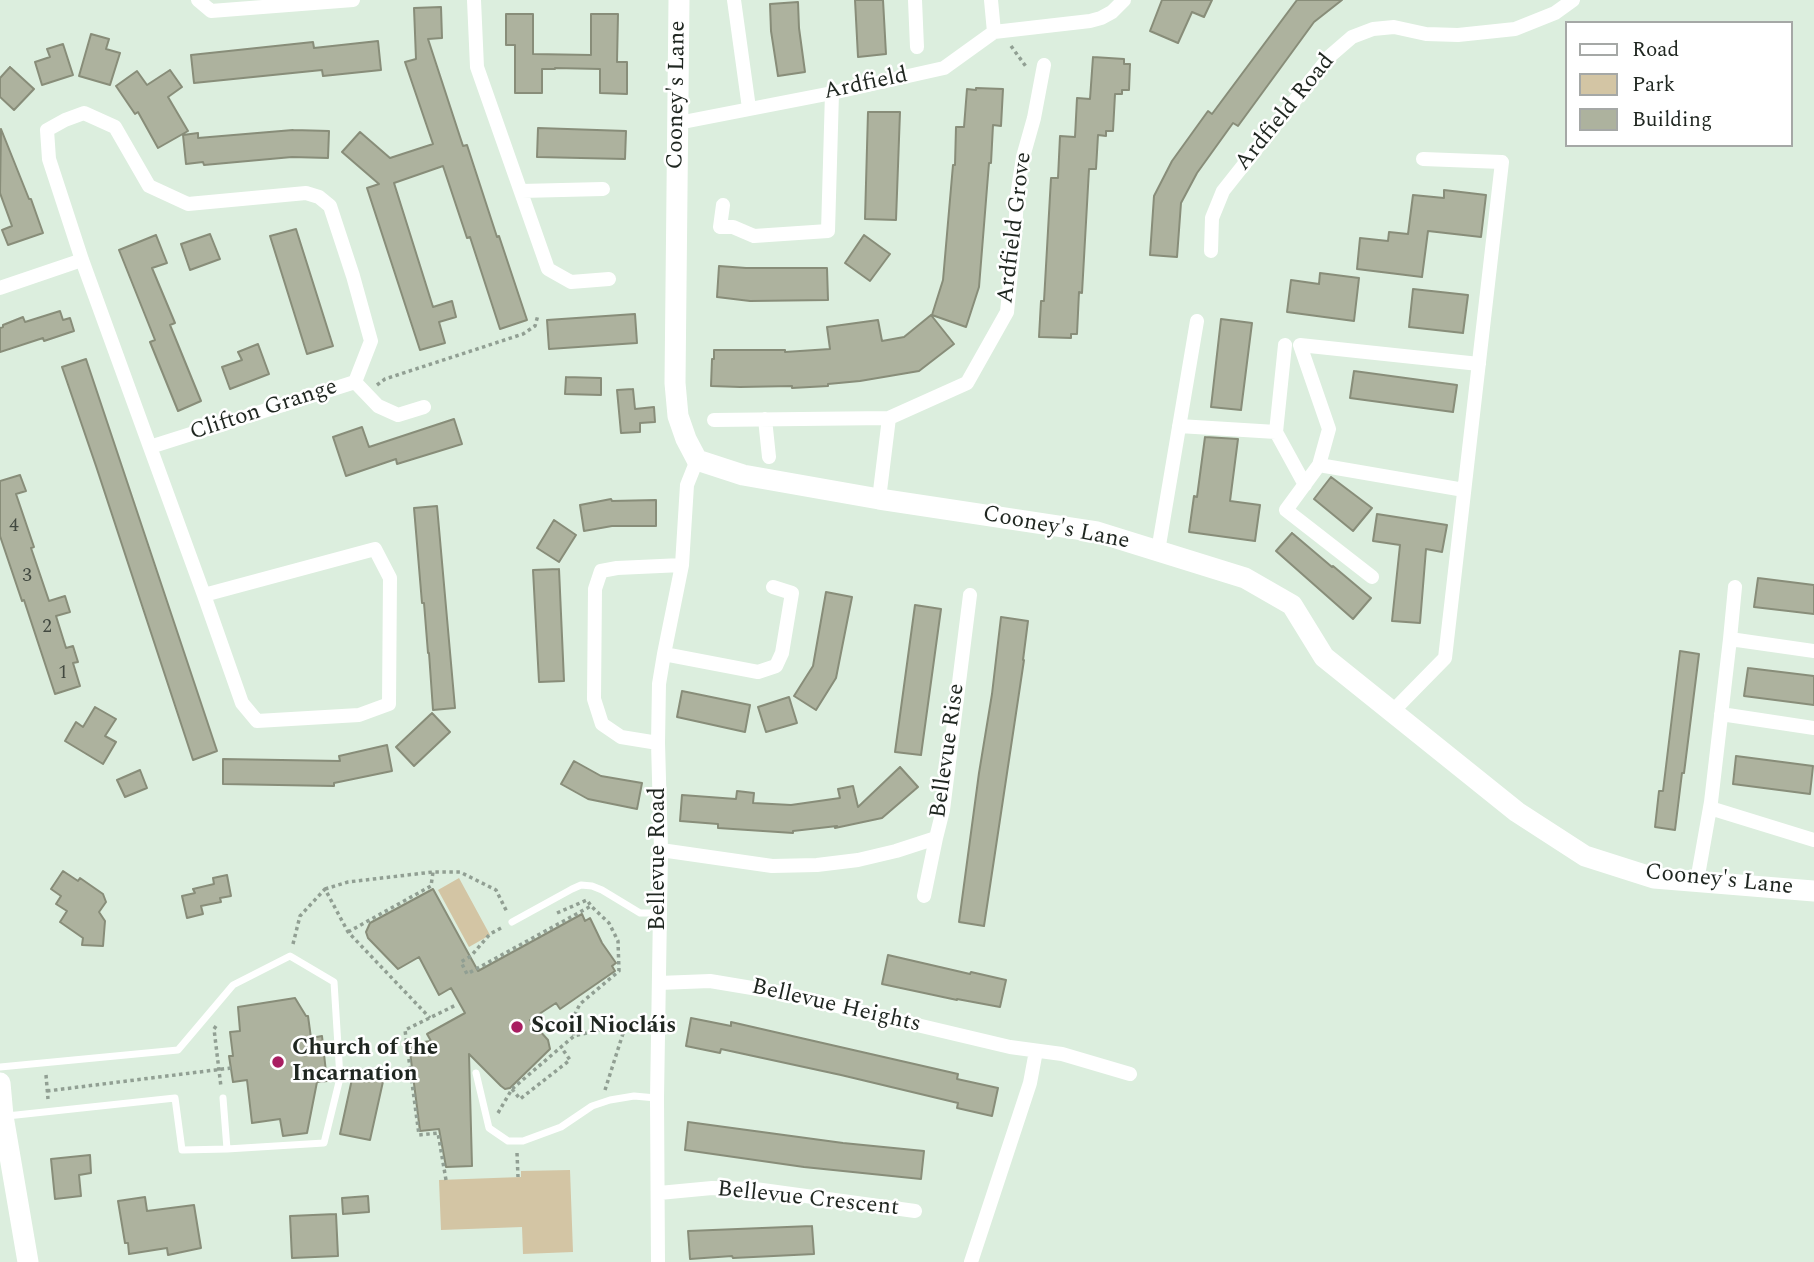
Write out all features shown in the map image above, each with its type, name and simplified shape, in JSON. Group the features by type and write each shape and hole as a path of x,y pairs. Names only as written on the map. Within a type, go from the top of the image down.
{"street":[{"path":"198,0 211,11 353,0"},
{"path":"474,0 477,67 548,269 571,282 609,279"},
{"name":"Cooney's Lane","path":"679,0 675,383 678,416 697,460 743,475 1097,533 1245,578 1292,606 1324,657 1517,812 1585,856 1654,878 1814,891"},
{"path":"734,0 749,108"},
{"path":"915,0 917,47"},
{"path":"991,0 1000,31"},
{"name":"Ardfield","path":"678,123 944,68 1000,31 1090,22 1112,12 1124,0"},
{"name":"Ardfield Road","path":"1210,251 1212,218 1223,191 1330,56 1352,37 1373,29 1394,27 1426,34 1458,35 1515,29 1555,13 1573,0"},
{"name":"Ardfield Grove","path":"713,420 889,418 967,383 1007,312 1017,196 1044,65"},
{"path":"723,205 720,227 733,227 754,236 828,231 832,93"},
{"name":"Clifton Grange","path":"150,447 361,387 371,341 330,206 319,197 306,193 188,204 149,186 115,127 84,113 47,130 48,159 82,260 242,703 257,721 359,715 389,704 390,579 375,549 204,595"},
{"path":"1392,712 1445,658 1502,162 1423,159"},
{"path":"521,191 603,189"},
{"path":"0,288 82,260"},
{"path":"1158,551 1197,321"},
{"path":"1285,345 1276,432 1305,485"},
{"path":"1373,577 1286,510 1319,465 1329,429 1300,345 1479,363"},
{"path":"361,387 378,406 398,415 424,407"},
{"path":"879,499 889,418"},
{"path":"765,419 769,457"},
{"path":"1179,426 1276,432"},
{"name":"Bellevue Road","path":"658,1262 657,1098 661,850 659,684 682,565 687,485 697,460"},
{"path":"1319,465 1464,490"},
{"path":"658,743 621,737 602,724 594,699 595,589 601,571 682,565"},
{"path":"664,654 758,672 776,666 782,653 792,593 773,587"},
{"path":"1697,881 1710,808 1735,587"},
{"name":"Bellevue Rise","path":"661,850 772,866 817,865 858,860 936,838 943,810 970,595"},
{"path":"1730,639 1814,651"},
{"path":"1721,714 1814,728"},
{"path":"1710,808 1814,840"},
{"path":"924,896 936,838"},
{"name":"Bellevue Heights","path":"659,983 710,981 782,993 1010,1047 1062,1054 1130,1074"},
{"path":"971,1262 1030,1083 1036,1051"},
{"path":"0,1083 6,1168 28,1262"},
{"name":"Bellevue Crescent","path":"659,1193 712,1188 755,1189 915,1211"}],"lane":[{"path":"512,922 581,885 602,890 640,913 660,913"},
{"path":"0,1067 178,1050 233,985 290,956 334,982 340,1078 324,1143 182,1150 175,1098 3,1116"},
{"path":"476,1073 489,1128 508,1140 523,1141 561,1128 602,1103 634,1096 657,1098"},
{"path":"223,1098 227,1149"}],"path":[{"path":"1000,31 1026,68 1044,65"},
{"path":"361,387 523,334 535,326 538,315"},
{"path":"348,932 431,886 433,872"},
{"path":"290,956 300,916 325,889 348,882 433,872 460,872 496,890 512,922 490,934 471,956 461,962 467,974 591,906 609,923 618,941 619,971 580,1004 572,1020 574,1036"},
{"path":"325,889 348,932 430,1018"},
{"path":"446,1180 438,1133 419,1135 405,1030 456,1005"},
{"path":"221,1020 214,1029 223,1098"},
{"path":"489,1128 512,1089 574,1036 638,1021"},
{"path":"602,1103 626,1024"},
{"path":"512,1089 520,1099 570,1060 561,1047"},
{"path":"45,1063 49,1111"},
{"path":"47,1091 231,1068"},
{"path":"517,1160 518,1177"}],"green space":[{"path":"459,878 490,935 469,947 438,890"},
{"path":"570,1170 573,1252 523,1254 522,1227 441,1230 439,1180 521,1177 521,1171"}],"building":[{"path":"855,0 883,0 886,54 858,57"},
{"path":"1162,0 1212,0 1204,17 1192,12 1178,43 1150,31"},
{"path":"1297,0 1342,0 1314,22 1238,126 1233,123 1197,173 1181,203 1177,257 1150,255 1154,196 1172,161 1208,111 1212,114"},
{"path":"798,2 805,72 778,76 770,4"},
{"path":"441,7 442,38 428,39 463,146 467,145 527,320 500,329 443,166 394,183 433,307 452,301 456,317 439,322 445,343 420,350 367,188 379,184 342,152 360,132 390,158 433,144 405,62 416,59 414,8"},
{"path":"506,14 533,14 533,54 591,55 591,14 618,14 617,62 627,62 627,94 600,93 600,69 555,68 542,69 542,93 515,93 515,45 506,45"},
{"path":"91,34 109,39 106,49 120,53 110,85 79,76"},
{"path":"378,41 381,70 323,76 322,70 194,83 191,55 313,42 314,48"},
{"path":"63,44 73,75 42,85 35,62 50,57 47,49"},
{"path":"1093,57 1124,59 1124,64 1130,64 1129,90 1115,94 1113,131 1106,131 1106,136 1098,135 1096,169 1089,169 1077,334 1071,334 1071,338 1039,337 1041,301 1044,301 1051,178 1058,178 1060,136 1075,137 1077,98 1090,99"},
{"path":"10,67 34,89 14,110 0,97 0,78"},
{"path":"170,70 182,87 168,97 188,131 158,148 138,112 135,114 116,86 137,71 147,85"},
{"path":"967,89 1003,89 1001,126 993,125 979,287 966,327 932,315 943,280 955,165 956,127 964,127"},
{"path":"868,112 900,112 896,220 865,219"},
{"path":"538,128 626,131 625,159 537,157"},
{"path":"1,129 43,233 8,245 2,230 12,226 0,193"},
{"path":"293,130 329,131 328,158 292,157 204,165 203,162 186,164 183,135 198,133 198,138"},
{"path":"1444,190 1486,195 1481,237 1428,231 1422,277 1357,269 1360,238 1388,241 1389,232 1408,234 1413,195 1444,198"},
{"path":"296,229 333,346 307,354 270,236"},
{"path":"210,234 220,259 190,270 181,244"},
{"path":"156,235 167,263 152,268 175,323 170,325 201,401 178,411 150,342 155,340 119,250"},
{"path":"864,235 890,254 870,281 845,263"},
{"path":"719,266 827,268 828,300 750,301 717,297"},
{"path":"1320,273 1359,278 1354,321 1287,312 1291,280 1319,284"},
{"path":"1413,289 1468,295 1463,333 1409,327"},
{"path":"60,311 63,320 70,318 74,331 0,352 0,328 3,325 23,317 25,322"},
{"path":"635,314 637,343 549,349 547,320"},
{"path":"931,315 954,344 919,371 828,386 711,386 714,350 785,352 830,349 827,327 878,320 882,341 904,337"},
{"path":"1221,319 1252,323 1241,410 1211,407"},
{"path":"258,344 269,374 230,389 222,367 242,360 238,352"},
{"path":"86,359 217,751 193,760 62,367"},
{"path":"1354,371 1457,385 1453,412 1350,398"},
{"path":"566,377 601,378 601,395 565,394"},
{"path":"633,389 635,409 654,407 655,422 640,423 640,432 621,433 617,390"},
{"path":"454,419 462,444 397,464 396,459 346,476 333,437 362,427 369,447"},
{"path":"1205,437 1238,439 1230,501 1260,505 1255,541 1189,532"},
{"path":"20,475 26,491 16,494 34,547 31,548 49,601 65,596 70,612 56,616 66,648 73,646 78,662 73,663 80,686 55,694 0,536 0,481"},
{"path":"1331,477 1372,508 1353,531 1314,499"},
{"path":"611,499 656,500 656,526 612,526 584,531 580,505"},
{"path":"437,506 455,708 433,710 414,508"},
{"path":"1377,514 1447,525 1442,552 1426,549 1420,623 1392,621 1400,545 1373,541"},
{"path":"554,520 576,535 559,562 537,548"},
{"path":"1292,533 1371,598 1353,619 1276,551"},
{"path":"559,569 564,681 539,682 533,570"},
{"path":"1758,578 1814,585 1814,614 1754,607"},
{"path":"826,592 852,597 836,678 816,710 794,696 813,666"},
{"path":"915,605 941,609 921,755 895,752"},
{"path":"1001,617 1028,621 984,926 959,922"},
{"path":"1680,651 1699,654 1675,830 1655,827 1659,791 1663,791"},
{"path":"1748,668 1814,676 1814,705 1744,696"},
{"path":"682,691 750,705 745,732 677,717"},
{"path":"789,697 797,723 766,732 758,707"},
{"path":"95,707 116,719 105,736 116,742 103,764 65,741 76,722 83,727"},
{"path":"432,713 450,732 414,766 396,747"},
{"path":"387,745 392,771 334,783 334,786 223,784 223,759 340,761 339,756"},
{"path":"1736,756 1813,766 1810,794 1733,784"},
{"path":"574,761 601,776 642,783 637,809 588,799 561,784"},
{"path":"900,767 918,787 882,818 793,833 718,828 718,824 680,821 682,795 736,799 737,791 754,793 753,803 791,805 840,798 838,789 853,786 858,807"},
{"path":"140,770 147,788 125,797 117,780"},
{"path":"63,871 78,881 80,878 103,894 106,902 99,912 105,921 103,946 82,945 83,938 60,922 67,911 56,904 61,896 51,889"},
{"path":"227,875 231,896 220,898 221,902 201,906 203,914 187,918 182,896 195,893 193,889 214,884 213,878"},
{"path":"433,889 478,971 582,914 585,921 590,918 602,943 616,963 612,966 615,971 560,1009 556,1003 530,1020 548,1040 550,1049 510,1088 501,1086 469,1054 472,1166 446,1167 439,1129 420,1131 409,1044 431,1041 427,1034 465,1013 451,988 439,995 419,957 398,969 368,938 366,932 370,923"},
{"path":"888,955 1006,980 1000,1007 882,984"},
{"name":"Church of the Incarnation","path":"295,998 308,1016 311,1038 322,1036 327,1081 317,1082 307,1133 283,1136 280,1119 252,1123 247,1080 233,1082 229,1056 233,1056 230,1032 240,1031 238,1007"},
{"path":"691,1018 731,1026 731,1022 958,1074 957,1079 998,1088 992,1116 957,1108 958,1103 841,1075 721,1049 720,1053 686,1046"},
{"path":"354,1070 384,1077 370,1140 340,1134"},
{"path":"688,1122 924,1151 921,1179 804,1167 685,1150"},
{"path":"90,1155 91,1173 79,1175 81,1196 55,1199 51,1159"},
{"path":"368,1196 369,1212 343,1214 342,1198"},
{"path":"145,1197 147,1211 194,1205 201,1248 168,1255 167,1248 129,1254 118,1201"},
{"path":"336,1214 338,1256 292,1258 290,1216"},
{"path":"812,1226 814,1254 690,1259 688,1231"}],"place":[{"name":"Scoil Niocláis","path":"517,1027"},
{"name":"Church of the Incarnation","path":"278,1062"}]}
